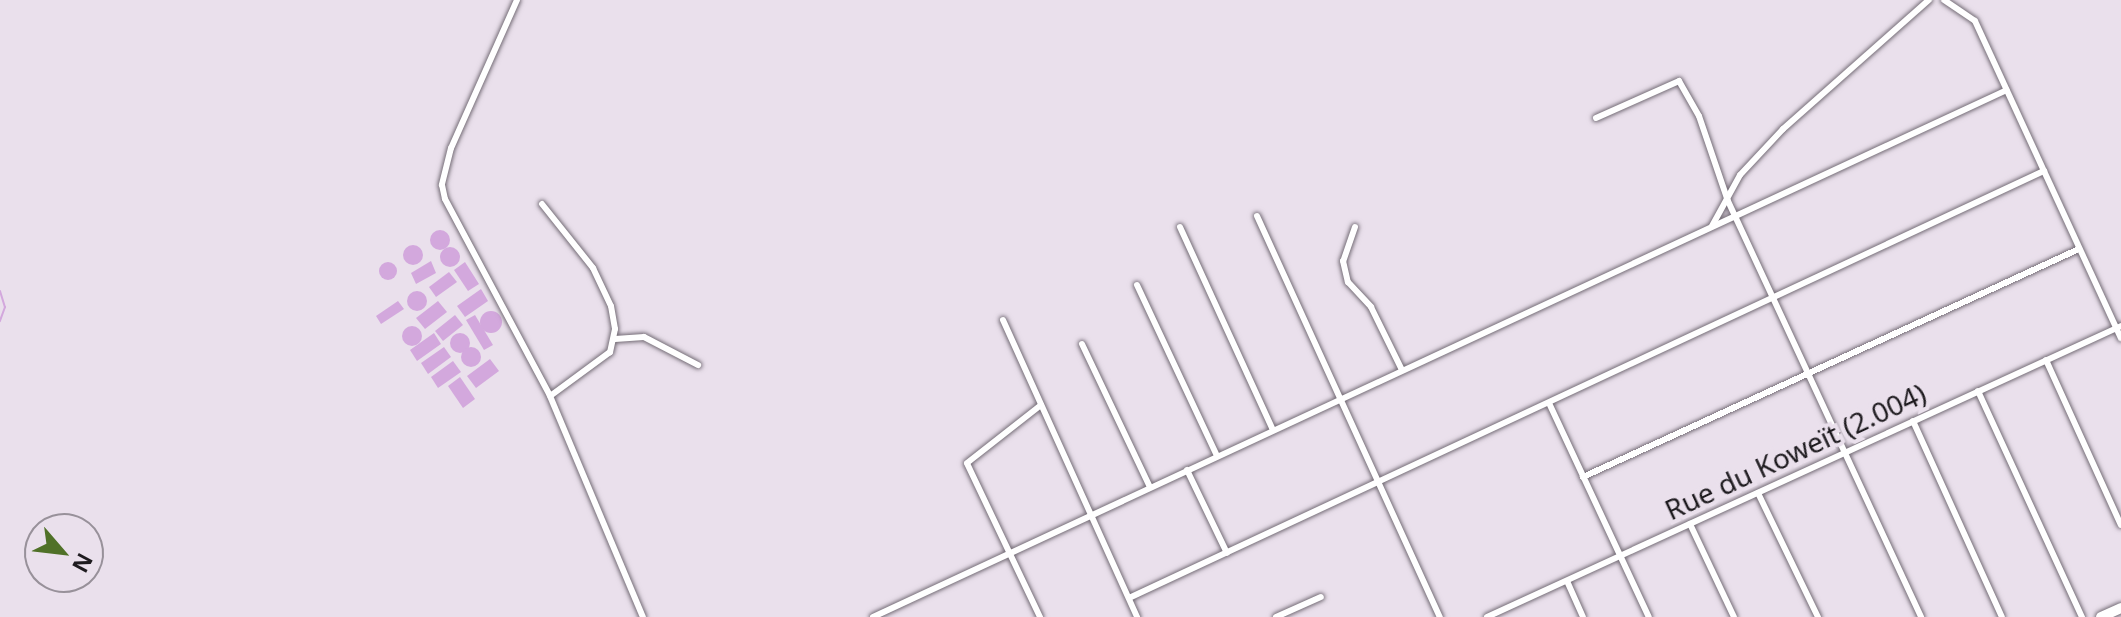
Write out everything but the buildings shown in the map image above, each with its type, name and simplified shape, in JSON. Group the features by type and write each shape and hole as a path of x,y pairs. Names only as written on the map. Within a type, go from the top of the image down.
{"main road":[{"path":"2101,617 2121,611"},
{"path":"2113,617 2121,611"}],"street":[{"path":"517,0 451,148 442,185 451,214 550,396 643,617"},
{"path":"1712,227 1740,175 1783,129 1929,0"},
{"path":"1944,0 1963,9 1975,21 2079,249 2119,327 2121,338"},
{"path":"1963,0 1963,9"},
{"path":"1596,118 1679,81 1699,116 1728,201 1921,617"},
{"path":"873,617 2007,90"},
{"path":"1129,598 2044,171"},
{"path":"542,204 593,268 611,306 615,339 610,352 550,396"},
{"path":"1257,216 1440,617"},
{"path":"1180,227 1273,430"},
{"path":"1355,227 1343,261 1348,282 1371,307 1402,370"},
{"path":"1583,477 2079,249"},
{"path":"1137,285 1217,456"},
{"path":"1003,320 1137,617"},
{"name":"Rue du Koweït (2.004)","path":"1487,617 2119,327"},
{"path":"615,339 644,337 698,365"},
{"path":"1082,344 1150,487"},
{"path":"2046,360 2121,525"},
{"path":"1978,391 2082,617"},
{"path":"1549,403 1649,617"},
{"path":"1040,617 967,463 1041,405"},
{"path":"1913,421 2002,617"},
{"path":"1187,470 1227,553"},
{"path":"1758,493 1818,617"},
{"path":"1690,524 1734,617"},
{"path":"1567,581 1583,617"},
{"path":"1276,617 1321,597"},
{"path":"1510,607 1515,617"}],"shaded area":[{"path":"436,230 444,230 450,240 444,250 436,250 430,244 430,236"},
{"path":"413,245 420,248 423,255 420,262 413,265 406,262 403,255 406,248"},
{"path":"450,247 457,250 460,257 457,264 450,267 443,264 440,257 443,250"},
{"path":"431,261 436,273 416,284 411,273"},
{"path":"384,262 392,262 397,271 395,278 384,280 379,275 379,267"},
{"path":"465,262 479,284 468,291 454,270"},
{"path":"449,272 457,282 436,297 429,287"},
{"path":"481,289 488,301 465,317 457,306"},
{"path":"417,291 424,294 427,301 424,308 417,311 410,308 407,301 410,294"},
{"path":"398,301 404,309 381,324 376,316"},
{"path":"438,301 447,312 425,329 416,318"},
{"path":"491,311 499,314 502,322 499,330 491,333 483,330 480,322 483,314"},
{"path":"455,315 463,325 443,341 435,331"},
{"path":"475,315 493,345 484,350 466,320"},
{"path":"412,326 419,329 422,336 419,343 412,346 405,343 402,336 405,329"},
{"path":"434,333 441,344 417,361 410,350"},
{"path":"460,333 467,336 470,343 467,350 460,353 453,350 450,343 453,336"},
{"path":"444,347 451,357 428,374 421,363"},
{"path":"467,347 475,347 481,357 475,367 467,367 461,361 461,353"},
{"path":"490,359 499,371 476,388 467,376"},
{"path":"453,361 461,372 438,388 431,377"},
{"path":"460,377 475,399 463,408 448,386"}],"waterway":[{"path":"0,291 5,307 0,321"}]}
